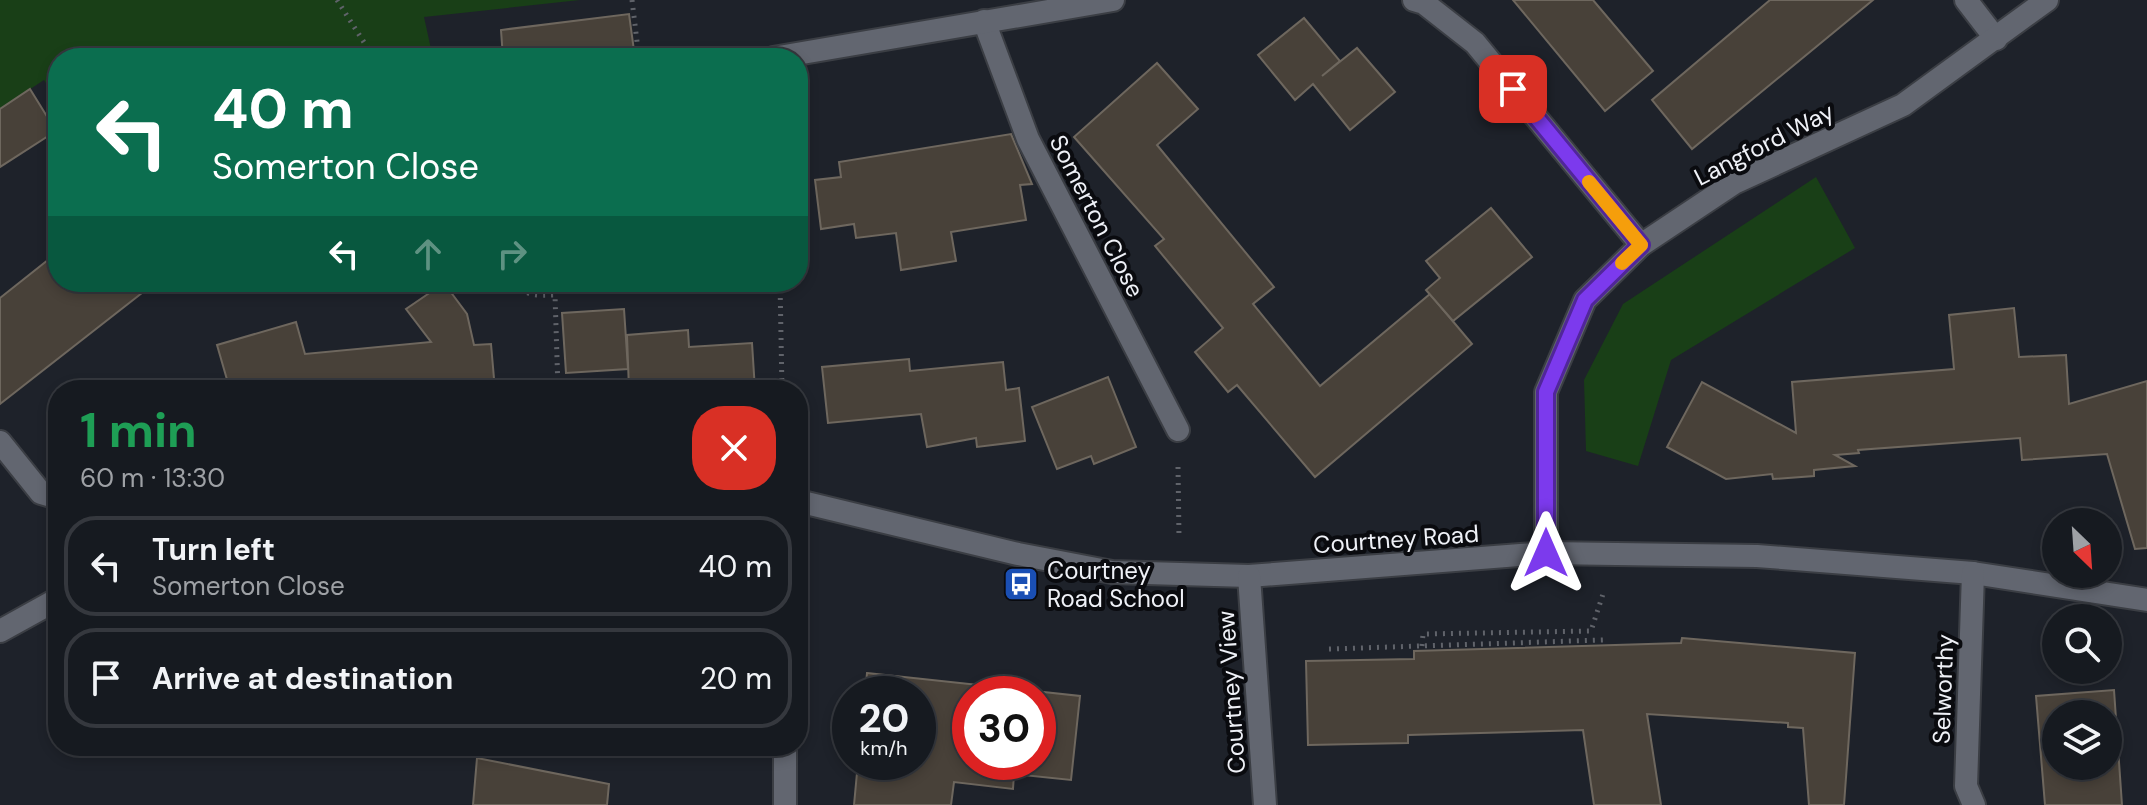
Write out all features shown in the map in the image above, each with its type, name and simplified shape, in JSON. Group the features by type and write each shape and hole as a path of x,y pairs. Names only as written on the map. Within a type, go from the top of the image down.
{"street":[{"path":"808,52 1113,0"},
{"path":"1414,0 1475,43 1641,245"},
{"path":"1966,0 1996,39"},
{"name":"Langford Way","path":"1546,553 1546,392 1585,300 1641,245 1734,183 1903,105 2047,0"},
{"name":"Somerton Close","path":"984,21 1028,139 1178,430"},
{"path":"0,442 41,493 48,495"},
{"name":"Courtney Road","path":"808,503 1096,569 1249,576 1546,553 1757,556 1973,573 2147,600"},
{"name":"Selworthy","path":"1973,573 1966,786 1974,805"},
{"name":"Courtney View","path":"1249,576 1265,805"},
{"path":"0,631 48,605"},
{"path":"785,756 785,805"}],"path":[{"path":"337,0 368,48"},
{"path":"632,0 638,48"},
{"path":"524,292 555,295 558,380"},
{"path":"780,292 782,380"},
{"path":"1178,430 1179,574"},
{"path":"1422,646 1423,634 1591,631"},
{"path":"1329,649 1603,640"}],"green space":[{"path":"0,0 580,0 424,17 431,48 48,48 48,86 44,80 0,109"},
{"path":"1816,177 1855,248 1671,360 1638,466 1586,451 1584,380 1623,304"}],"building":[{"path":"1513,0 1593,0 1653,71 1605,111"},
{"path":"1770,0 1873,0 1692,149 1652,100"},
{"path":"629,14 634,48 502,48 501,30"},
{"path":"1304,18 1340,61 1322,76 1357,48 1395,92 1350,130 1313,84 1295,100 1258,55"},
{"path":"1157,63 1198,109 1157,145 1274,287 1253,304 1320,386 1430,294 1472,344 1315,477 1237,385 1228,392 1195,352 1223,328 1155,246 1164,239 1074,137"},
{"path":"30,89 48,118 48,136 0,167 0,109"},
{"path":"1011,134 1032,184 1020,185 1026,220 951,232 956,261 901,270 896,233 856,238 854,224 821,229 815,180 841,177 839,162"},
{"path":"1491,208 1532,257 1453,321 1426,290 1440,278 1426,261"},
{"path":"48,260 48,292 143,292 0,404 0,298"},
{"path":"431,292 451,292 467,314 474,345 491,344 494,380 227,380 217,345 296,322 305,354 431,342 406,309"},
{"path":"2014,308 2019,357 2066,355 2069,404 2147,381 2147,548 2135,549 2107,454 2022,460 2020,438 1858,450 1859,453 1835,455 1855,466 1814,470 1814,476 1773,479 1772,474 1726,479 1667,447 1702,382 1796,433 1792,382 1954,369 1949,315"},
{"path":"624,309 628,369 566,373 562,313"},
{"path":"688,330 689,347 752,343 754,380 629,380 627,335"},
{"path":"909,359 910,371 1003,362 1006,390 1019,388 1025,441 977,447 976,438 927,447 921,414 828,423 822,367"},
{"path":"1108,377 1136,447 1094,464 1091,456 1057,469 1032,407"},
{"path":"1682,638 1855,653 1844,805 1809,805 1803,728 1788,727 1788,723 1647,714 1661,805 1594,805 1583,730 1408,735 1408,743 1308,745 1306,661 1414,659 1414,651 1681,643"},
{"path":"867,673 895,676 867,676"},
{"path":"936,680 952,682 952,780 1014,780 1013,789 954,782 951,805 854,805 856,780 936,780"},
{"path":"2114,690 2115,700 2042,700 2042,769 2036,696"},
{"path":"1056,693 1080,696 1071,780 1056,778"},
{"path":"477,758 609,784 607,805 473,805"},
{"path":"2043,780 2120,780 2122,805 2045,805"}],"slow traffic":[{"path":"1589,182 1641,245 1622,263"}],"place":[{"name":"Courtney Road School","path":"1021,584"}],"route":[{"path":"1513,89 1641,245 1585,300 1546,392 1546,553"}]}
